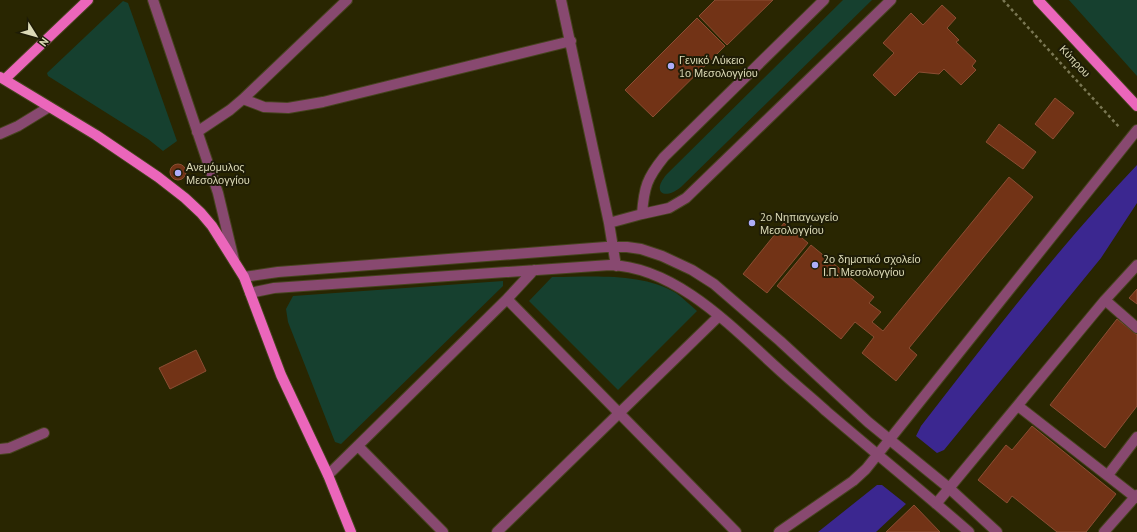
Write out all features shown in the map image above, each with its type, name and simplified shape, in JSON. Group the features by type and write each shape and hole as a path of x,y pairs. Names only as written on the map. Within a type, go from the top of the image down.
{"main road":[{"path":"88,0 2,78 96,135 158,177 185,198 212,226 244,277 281,375 328,475 351,532"},
{"name":"Κύπρου","path":"1038,0 1137,106"}],"street":[{"path":"153,0 218,193 234,260"},
{"path":"197,132 230,110 243,99 347,0"},
{"path":"561,0 609,223 616,266"},
{"path":"642,214 643,197 647,181 664,157 824,0"},
{"path":"609,223 669,208 686,198 891,0"},
{"path":"243,99 264,107 288,108 323,102 571,41"},
{"path":"0,134 18,126 49,107"},
{"path":"779,532 853,481 866,469 1134,134"},
{"path":"244,277 278,272 613,247 627,247 651,252 681,264 701,275 735,302 890,440 949,488 998,532"},
{"path":"936,504 1105,300 1137,265"},
{"path":"250,293 274,288 534,270 616,266 645,272 672,284 698,300 719,316 878,455 969,532"},
{"path":"328,475 507,299 534,270"},
{"path":"507,299 736,532"},
{"path":"1105,300 1137,328"},
{"path":"497,532 719,316"},
{"path":"1018,406 1136,497 1104,532"},
{"path":"0,449 9,448 44,433"},
{"path":"1108,475 1137,437"},
{"path":"358,446 443,532"}],"path":[{"name":"Κύπρου","path":"1003,0 1134,134"}],"green space":[{"path":"843,0 872,0 681,187 669,193 665,194 662,192 660,190 660,186 662,180 667,174"},
{"path":"1069,0 1137,0 1137,76"},
{"path":"123,1 128,3 177,141 163,151 148,139 48,76 47,73"},
{"path":"552,277 616,277 648,282 662,286 676,293 697,311 618,390 529,301"},
{"path":"503,281 503,286 341,444 335,442 288,322 286,309 293,296"}],"shaded area":[{"path":"1137,165 1137,203 1101,258 944,450 937,453 916,436 921,426 1053,260"},
{"path":"877,485 882,485 906,504 876,532 818,532"}],"building":[{"path":"715,0 773,0 727,45 699,16"},
{"path":"942,5 956,18 947,28 959,40 956,42 976,61 972,66 976,70 961,85 944,69 939,74 919,72 895,96 873,75 894,53 883,43 911,13 923,25"},
{"path":"697,18 725,46 653,117 625,90"},
{"path":"1055,98 1074,113 1053,139 1035,124"},
{"path":"999,124 1036,152 1023,169 986,142"},
{"name":"Ανεμόμυλος Μεσολογγίου","path":"178,164 185,169 186,172 181,179 178,180 171,175 170,172 175,165"},
{"name":"2ο δημοτικό σχολείο Ι.Π. Μεσολογγίου","path":"1009,177 1033,197 909,348 917,355 896,381 862,353 874,337 855,322 841,339 777,286 811,245 874,297 869,303 881,312 872,322 883,331"},
{"path":"784,223 808,243 767,293 743,274"},
{"path":"1137,289 1137,304 1129,298"},
{"path":"1117,319 1137,335 1137,406 1105,448 1050,405"},
{"path":"196,350 206,371 170,389 159,368"},
{"path":"1032,426 1116,494 1086,532 1057,532 1012,496 1007,503 978,480 1006,445 1012,450"},
{"path":"914,505 940,532 886,532"}],"place":[{"name":"Γενικό Λύκειο 1ο Μεσολογγίου","path":"671,66"},
{"name":"Ανεμόμυλος Μεσολογγίου","path":"178,173"},
{"name":"2ο Νηπιαγωγείο Μεσολογγίου","path":"752,223"},
{"name":"2ο δημοτικό σχολείο Ι.Π. Μεσολογγίου","path":"815,265"}]}
